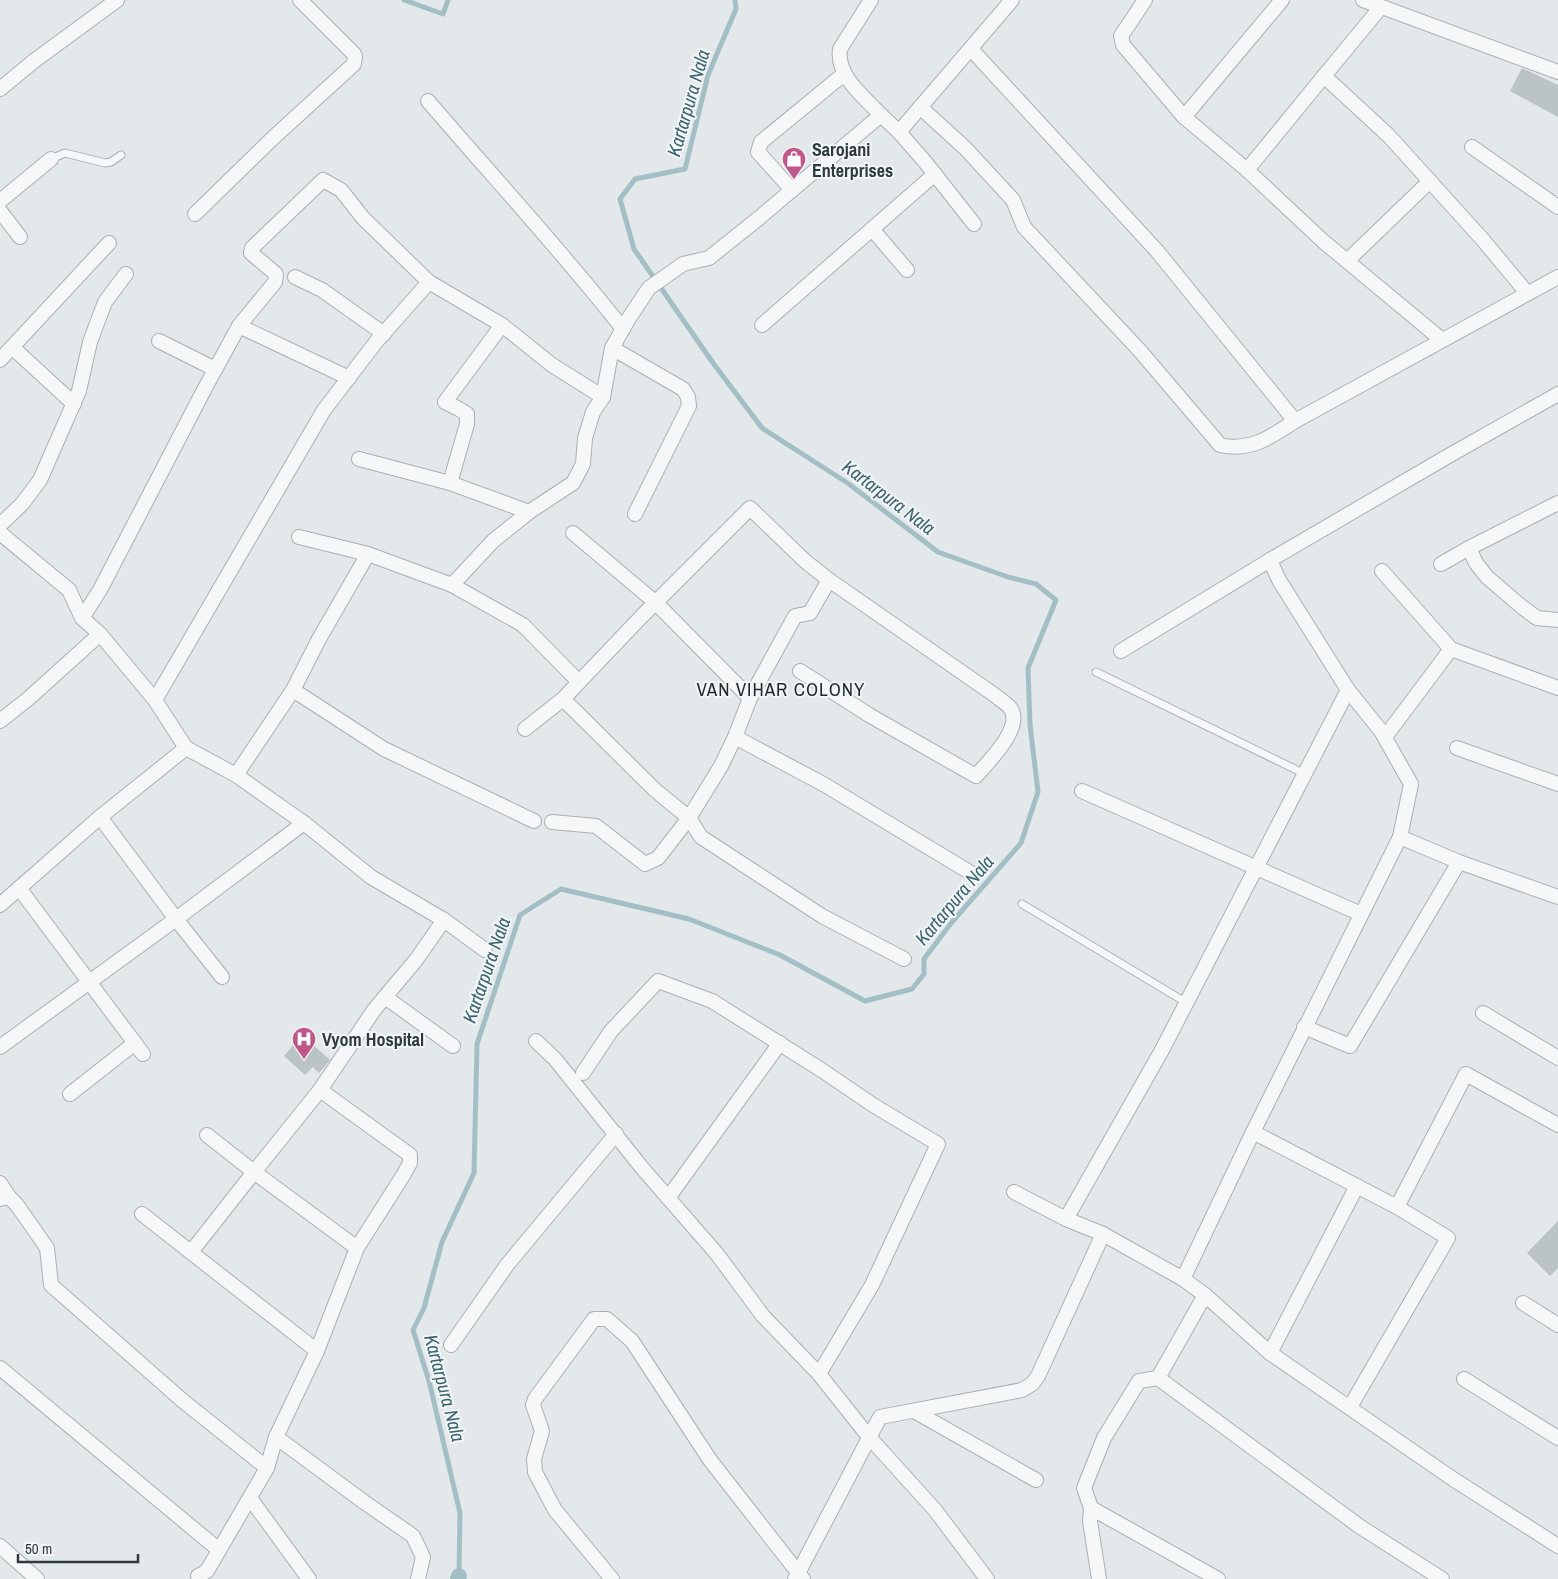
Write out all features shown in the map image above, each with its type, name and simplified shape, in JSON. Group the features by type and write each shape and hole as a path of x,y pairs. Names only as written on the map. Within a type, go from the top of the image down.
{"street":[{"path":"0,89 34,61 117,0"},
{"path":"195,214 354,64 354,54 300,0"},
{"path":"871,0 840,49 838,58 844,74 935,174 974,224"},
{"path":"898,132 1012,0"},
{"path":"1145,0 1124,28 1121,36 1124,45 1184,117 1247,170 1347,261 1442,340"},
{"path":"1184,117 1282,0"},
{"path":"1363,0 1558,72"},
{"path":"1247,170 1381,7"},
{"path":"971,49 1157,250 1295,421"},
{"path":"792,190 758,152 761,142 844,74"},
{"path":"1324,76 1389,136 1483,240 1527,293"},
{"path":"428,101 584,278 623,329"},
{"path":"920,107 965,148 1013,200 1024,227 1141,352 1220,445 1234,448 1250,445 1274,436 1295,421 1558,277"},
{"path":"452,585 493,541 529,512 573,483 583,464 585,438 593,412 603,397 612,348 649,288 683,264 709,258 881,116"},
{"path":"1472,147 1558,208"},
{"path":"0,201 52,159"},
{"path":"762,325 935,174"},
{"path":"82,618 100,590 239,326 275,282 276,274 251,253 252,248 323,180 341,190 362,218 429,282 502,325 552,365 603,397"},
{"path":"1347,261 1430,181"},
{"path":"0,211 20,237"},
{"path":"872,229 907,270"},
{"path":"0,360 108,243"},
{"path":"0,525 22,504 40,480 79,391 90,342 105,302 126,274"},
{"path":"295,277 322,290 384,334"},
{"path":"155,700 324,410 384,334 429,282"},
{"path":"450,483 467,424 467,414 444,402 502,325"},
{"path":"239,326 348,378"},
{"path":"159,341 215,369"},
{"path":"12,347 74,404"},
{"path":"612,348 683,389 688,397 689,406 635,514"},
{"path":"1121,651 1270,560 1558,394"},
{"path":"359,459 450,483 529,512"},
{"path":"1441,564 1558,503"},
{"path":"525,729 562,699 655,602 750,508 805,561 829,580 976,681 1011,709 1013,720 1007,739 976,776 869,715 800,670"},
{"path":"0,533 69,590 82,618 100,634 155,700 186,748 236,775 304,823 371,876 444,920 484,950"},
{"path":"573,533 655,602 750,698"},
{"path":"299,537 368,554 452,585 523,626 578,681"},
{"path":"1469,548 1476,564 1487,577 1522,607 1537,618 1558,620"},
{"path":"236,775 293,690 319,639 368,554"},
{"path":"1182,1279 1304,1027 1400,838 1411,784 1381,731 1348,690 1279,580 1270,560"},
{"path":"1382,571 1451,649 1558,688"},
{"path":"552,822 596,826 645,864 658,858 689,818 721,766 735,737 750,698 794,616 810,613 829,580"},
{"path":"0,720 28,699 100,634"},
{"path":"1385,737 1451,649"},
{"path":"293,690 384,749 534,820"},
{"path":"1066,1219 1162,1050 1348,690"},
{"path":"562,699 655,790 689,818 701,837 814,911 904,959"},
{"path":"735,737 825,785 971,873"},
{"path":"0,905 100,817 186,748"},
{"path":"1457,748 1558,784"},
{"path":"1082,791 1361,914"},
{"path":"100,817 222,977"},
{"path":"0,1047 304,823"},
{"path":"1400,838 1459,862 1558,897"},
{"path":"1304,1027 1350,1046 1459,862"},
{"path":"19,888 139,1048 70,1094"},
{"path":"191,1252 320,1090 374,1010 416,960 444,920"},
{"path":"583,1072 611,1031 658,981 712,1002 873,1105 938,1144 872,1285 818,1374"},
{"path":"385,997 454,1046"},
{"path":"1483,1013 1558,1058"},
{"path":"536,1041 555,1059 643,1170 717,1254 762,1316 818,1374 868,1437 935,1510 987,1579"},
{"path":"668,1198 780,1044"},
{"path":"1397,1207 1466,1074 1558,1125"},
{"path":"198,1578 207,1571 267,1468 276,1437 317,1350 357,1248 410,1163 410,1155 320,1090"},
{"path":"1253,1132 1397,1207 1448,1238 1350,1407"},
{"path":"451,1345 507,1265 616,1134"},
{"path":"207,1135 357,1248"},
{"path":"0,1183 5,1198 17,1205 47,1248 51,1286 183,1402 267,1468"},
{"path":"1270,1353 1357,1186"},
{"path":"1014,1192 1066,1219 1103,1234 1182,1279 1206,1295 1270,1353 1453,1479 1558,1546"},
{"path":"142,1214 317,1350"},
{"path":"612,1579 555,1510 534,1472 534,1459 542,1431 533,1405 535,1399 594,1319 607,1319 632,1341 710,1460 799,1577 868,1437 880,1417 1022,1390 1032,1384 1038,1376 1103,1234"},
{"path":"1158,1378 1206,1295"},
{"path":"1522,1302 1558,1325"},
{"path":"0,1368 219,1550"},
{"path":"1099,1579 1090,1521 1091,1508 1084,1488 1104,1438 1139,1381 1158,1378 1359,1526 1442,1579"},
{"path":"1464,1379 1558,1438"},
{"path":"914,1411 1036,1480"},
{"path":"276,1437 413,1536 423,1556 418,1579"},
{"path":"250,1498 309,1579"},
{"path":"1091,1508 1203,1575 1218,1579"},
{"path":"0,1546 37,1579"}],"lane":[{"path":"52,159 65,153 105,163 111,162 121,155"},
{"path":"1096,672 1305,774"},
{"path":"1022,904 1187,1003"}],"building":[{"path":"1522,68 1558,85 1558,117 1510,91"},
{"path":"302,1035 330,1060 319,1073 313,1067 305,1075 284,1056"},
{"path":"1558,1221 1558,1268 1550,1276 1527,1253"}],"waterway":[{"name":"Kartarpura Nala","path":"404,0 443,14 448,0"},
{"name":"Kartarpura Nala","path":"459,1576 460,1513 429,1381 413,1330 424,1308 442,1242 474,1173 477,1044 520,915 561,889 689,919 780,955 865,1001 912,989 924,974 924,959 952,922 1021,843 1038,792 1030,725 1028,668 1056,600 1036,584 1008,577 938,552 849,484 762,428 713,363 634,249 620,199 635,179 685,169 708,75 736,9 735,0"}],"place":[{"name":"Sarojani Enterprises","path":"794,180"},
{"name":"Vyom Hospital","path":"304,1060"}],"district":[{"name":"VAN VIHAR COLONY","path":"781,689"}]}
